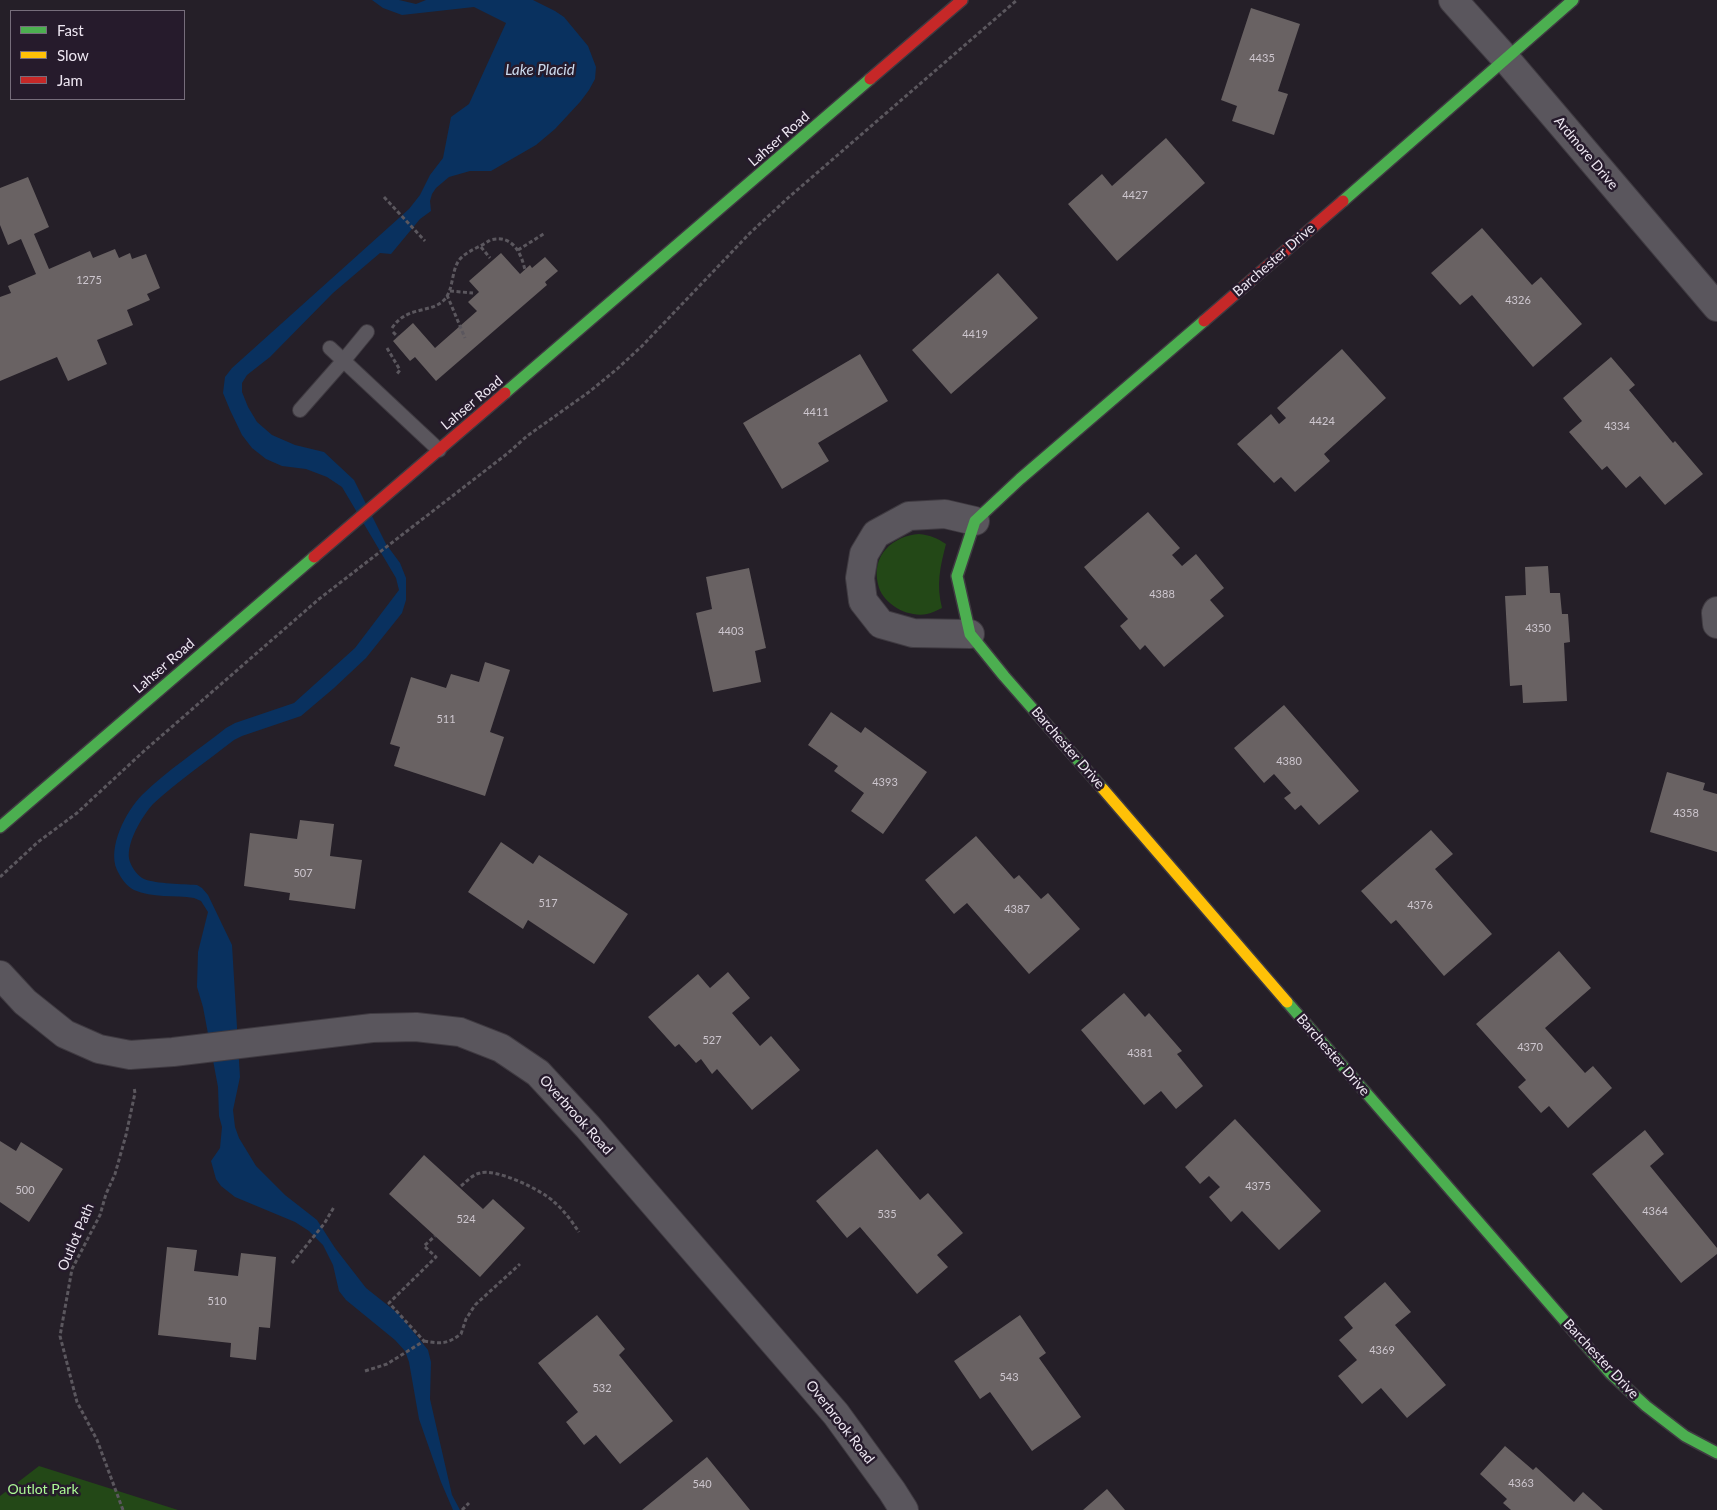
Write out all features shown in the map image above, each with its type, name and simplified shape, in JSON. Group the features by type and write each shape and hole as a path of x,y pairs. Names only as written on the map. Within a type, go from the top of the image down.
{"street":[{"name":"Lahser Road","path":"0,827 962,0"},
{"name":"Ardmore Drive","path":"1453,0 1506,59 1717,307"},
{"name":"Barchester Drive","path":"1573,0 1020,479 975,521 957,576 970,634 1004,676 1610,1373 1646,1406 1685,1436 1717,1453"},
{"path":"970,634 913,633 882,624 863,601 860,578 864,554 876,534 909,516 945,514 975,521"},
{"path":"1717,610 1717,624"},
{"name":"Overbrook Road","path":"0,975 25,1002 65,1034 99,1049 130,1054 160,1054 372,1028 416,1027 460,1032 501,1048 538,1073 588,1127 836,1414 904,1510"}],"lane":[{"path":"300,410 367,332"},
{"path":"330,348 439,450"}],"path":[{"path":"0,877 38,842 77,813 144,751 319,599 508,453 527,436 589,392 617,369 642,346 750,233 789,197 1017,0"},
{"path":"384,197 424,241"},
{"path":"518,250 545,233"},
{"path":"386,334 406,314 438,304 448,293 460,259 490,240 495,239 513,244 518,250 525,270"},
{"path":"481,247 490,258"},
{"path":"448,293 473,293"},
{"path":"448,293 465,338"},
{"path":"380,394 400,370 386,347"},
{"name":"Outlot Path","path":"123,1510 97,1440 77,1402 60,1336 72,1269 100,1215 106,1194 115,1174 126,1135 134,1093 130,1054"},
{"path":"461,1186 472,1176 480,1172 489,1171 507,1177 554,1201 579,1232"},
{"path":"292,1263 324,1224 334,1207"},
{"path":"435,1236 424,1246 436,1257 389,1303 424,1341 439,1344 450,1342 461,1334 466,1319 475,1305 520,1264"},
{"path":"365,1371 387,1364 424,1341"},
{"path":"462,1510 469,1503"}],"green space":[{"path":"919,534 933,537 946,544 942,560 939,592 942,608 929,614 920,615 904,612 890,603 880,591 877,574 878,564 886,549 901,539"},
{"name":"Outlot Park","path":"39,1466 178,1510 0,1510 0,1496"}],"water":[{"name":"Lake Placid","path":"372,0 399,0 416,4 426,0 533,0 564,17 588,46 596,67 595,79 580,102 555,129 536,145 491,171 470,171 449,177 436,188 430,201 431,211 420,219 391,254 380,253 333,293 270,357 247,375 242,383 242,392 248,407 257,422 272,435 295,445 324,452 354,480 386,544 400,563 406,578 406,600 402,613 366,658 301,716 234,740 182,779 153,804 135,832 129,855 134,869 144,879 163,883 197,885 208,895 232,945 240,1077 233,1110 235,1127 239,1138 256,1166 285,1195 317,1220 335,1248 366,1288 400,1315 428,1350 431,1362 430,1399 452,1495 460,1510 453,1510 419,1419 409,1362 405,1351 395,1340 346,1300 339,1291 333,1265 323,1245 309,1231 295,1222 235,1197 221,1186 216,1179 211,1161 220,1148 222,1127 219,1116 218,1087 203,1007 197,987 198,952 208,912 201,901 194,898 141,893 134,890 122,879 117,870 114,851 124,820 142,795 226,728 235,723 294,703 355,648 399,590 396,578 342,487 327,477 306,469 282,466 266,459 252,448 242,435 223,393 225,377 232,368 409,209 420,195 430,175 443,158 451,117 469,104 506,23 474,7 402,15 383,8"}],"building":[{"path":"1251,8 1300,24 1278,91 1288,94 1274,135 1232,121 1237,106 1221,100"},
{"path":"1166,138 1205,183 1117,261 1068,204 1102,174 1112,186"},
{"path":"28,177 49,227 34,234 49,269 90,251 93,258 115,249 119,258 130,253 132,259 146,254 160,288 147,294 150,300 127,310 133,325 97,340 107,364 68,381 57,357 0,381 0,297 11,293 8,286 36,274 21,239 8,245 0,225 0,188"},
{"path":"1482,228 1532,285 1541,277 1582,324 1533,367 1472,295 1460,305 1431,273"},
{"path":"501,253 520,274 530,265 532,268 545,257 558,271 545,282 547,285 436,381 415,357 410,361 393,341 413,323 435,348 477,311 468,302 479,292 469,281"},
{"path":"998,273 1038,318 951,394 912,350"},
{"path":"1342,349 1386,398 1324,454 1330,461 1295,492 1281,477 1274,483 1237,444 1271,414 1279,424 1286,418 1277,408"},
{"path":"860,354 888,401 818,443 829,461 782,489 743,423"},
{"path":"1611,357 1635,385 1629,390 1673,443 1675,441 1703,474 1665,505 1640,476 1626,488 1607,466 1602,470 1569,432 1582,421 1563,398"},
{"path":"1148,512 1180,548 1172,555 1182,566 1196,554 1224,588 1210,600 1224,616 1164,667 1145,645 1140,650 1120,626 1128,619 1084,567"},
{"path":"1548,566 1550,593 1560,593 1562,614 1568,614 1570,642 1564,643 1567,701 1523,703 1522,685 1510,686 1505,596 1526,595 1525,567"},
{"path":"749,568 766,648 755,651 761,682 713,692 696,613 712,609 706,577"},
{"path":"485,662 510,670 490,732 504,737 485,796 394,766 400,747 390,744 411,677 446,688 451,674 479,682"},
{"path":"1284,705 1359,791 1319,825 1301,805 1295,810 1284,798 1291,793 1274,774 1264,783 1234,748"},
{"path":"831,712 861,733 865,727 927,772 883,834 851,811 864,793 834,771 838,766 808,745"},
{"path":"1667,772 1705,783 1703,790 1717,794 1717,852 1650,832"},
{"path":"300,820 334,824 330,856 362,860 355,909 289,900 290,893 244,886 250,833 297,839"},
{"path":"1431,830 1453,854 1435,869 1492,934 1444,976 1396,920 1391,924 1361,891"},
{"path":"976,836 1014,879 1019,875 1041,899 1048,893 1080,929 1029,974 967,903 954,914 925,880"},
{"path":"501,842 533,864 539,855 628,914 594,964 528,920 523,929 468,892"},
{"path":"1559,951 1591,988 1545,1028 1585,1073 1593,1066 1612,1088 1568,1128 1549,1106 1541,1113 1518,1087 1526,1080 1476,1024"},
{"path":"728,972 750,998 732,1013 760,1046 771,1036 800,1070 752,1110 717,1069 712,1074 701,1059 696,1063 679,1044 675,1047 648,1017 698,974 710,988"},
{"path":"1124,993 1145,1017 1149,1013 1182,1051 1177,1054 1203,1086 1176,1109 1161,1091 1144,1105 1081,1030"},
{"path":"1235,1119 1321,1211 1279,1250 1242,1211 1231,1222 1209,1197 1220,1187 1209,1176 1200,1184 1185,1167"},
{"path":"1645,1130 1664,1154 1650,1166 1717,1248 1717,1254 1681,1283 1592,1174"},
{"path":"0,1141 16,1151 21,1142 63,1169 29,1222 0,1202"},
{"path":"877,1149 920,1200 928,1193 963,1233 937,1255 948,1267 917,1294 860,1227 847,1238 816,1201"},
{"path":"424,1155 483,1209 493,1199 525,1228 480,1277 389,1194"},
{"path":"167,1247 197,1250 194,1271 238,1276 241,1253 276,1257 270,1328 259,1327 256,1360 230,1357 231,1343 158,1335"},
{"path":"1385,1282 1411,1312 1395,1325 1446,1385 1407,1418 1381,1388 1362,1404 1338,1376 1357,1360 1339,1340 1353,1328 1344,1317"},
{"path":"597,1315 625,1349 619,1355 673,1421 620,1464 596,1435 584,1445 566,1422 578,1412 538,1363"},
{"path":"1020,1315 1046,1353 1039,1358 1081,1417 1032,1451 990,1392 980,1399 954,1361"},
{"path":"1505,1446 1533,1470 1536,1467 1574,1502 1583,1492 1603,1510 1511,1510 1503,1503 1507,1499 1480,1474"},
{"path":"707,1457 750,1510 642,1510"},
{"path":"1107,1489 1125,1510 1083,1510"}],"traffic: fast":[{"path":"1343,201 1573,0"},
{"path":"505,393 870,79"},
{"path":"1103,789 1004,676 970,634 957,576 975,521 1020,479 1204,321"},
{"path":"0,827 314,557"},
{"path":"1287,1002 1610,1373 1646,1406 1685,1436 1717,1453"}],"traffic: slow":[{"path":"1103,789 1287,1002"}],"traffic: jam":[{"path":"870,79 962,0"},
{"path":"1204,321 1343,201"},
{"path":"314,557 505,393"}]}
